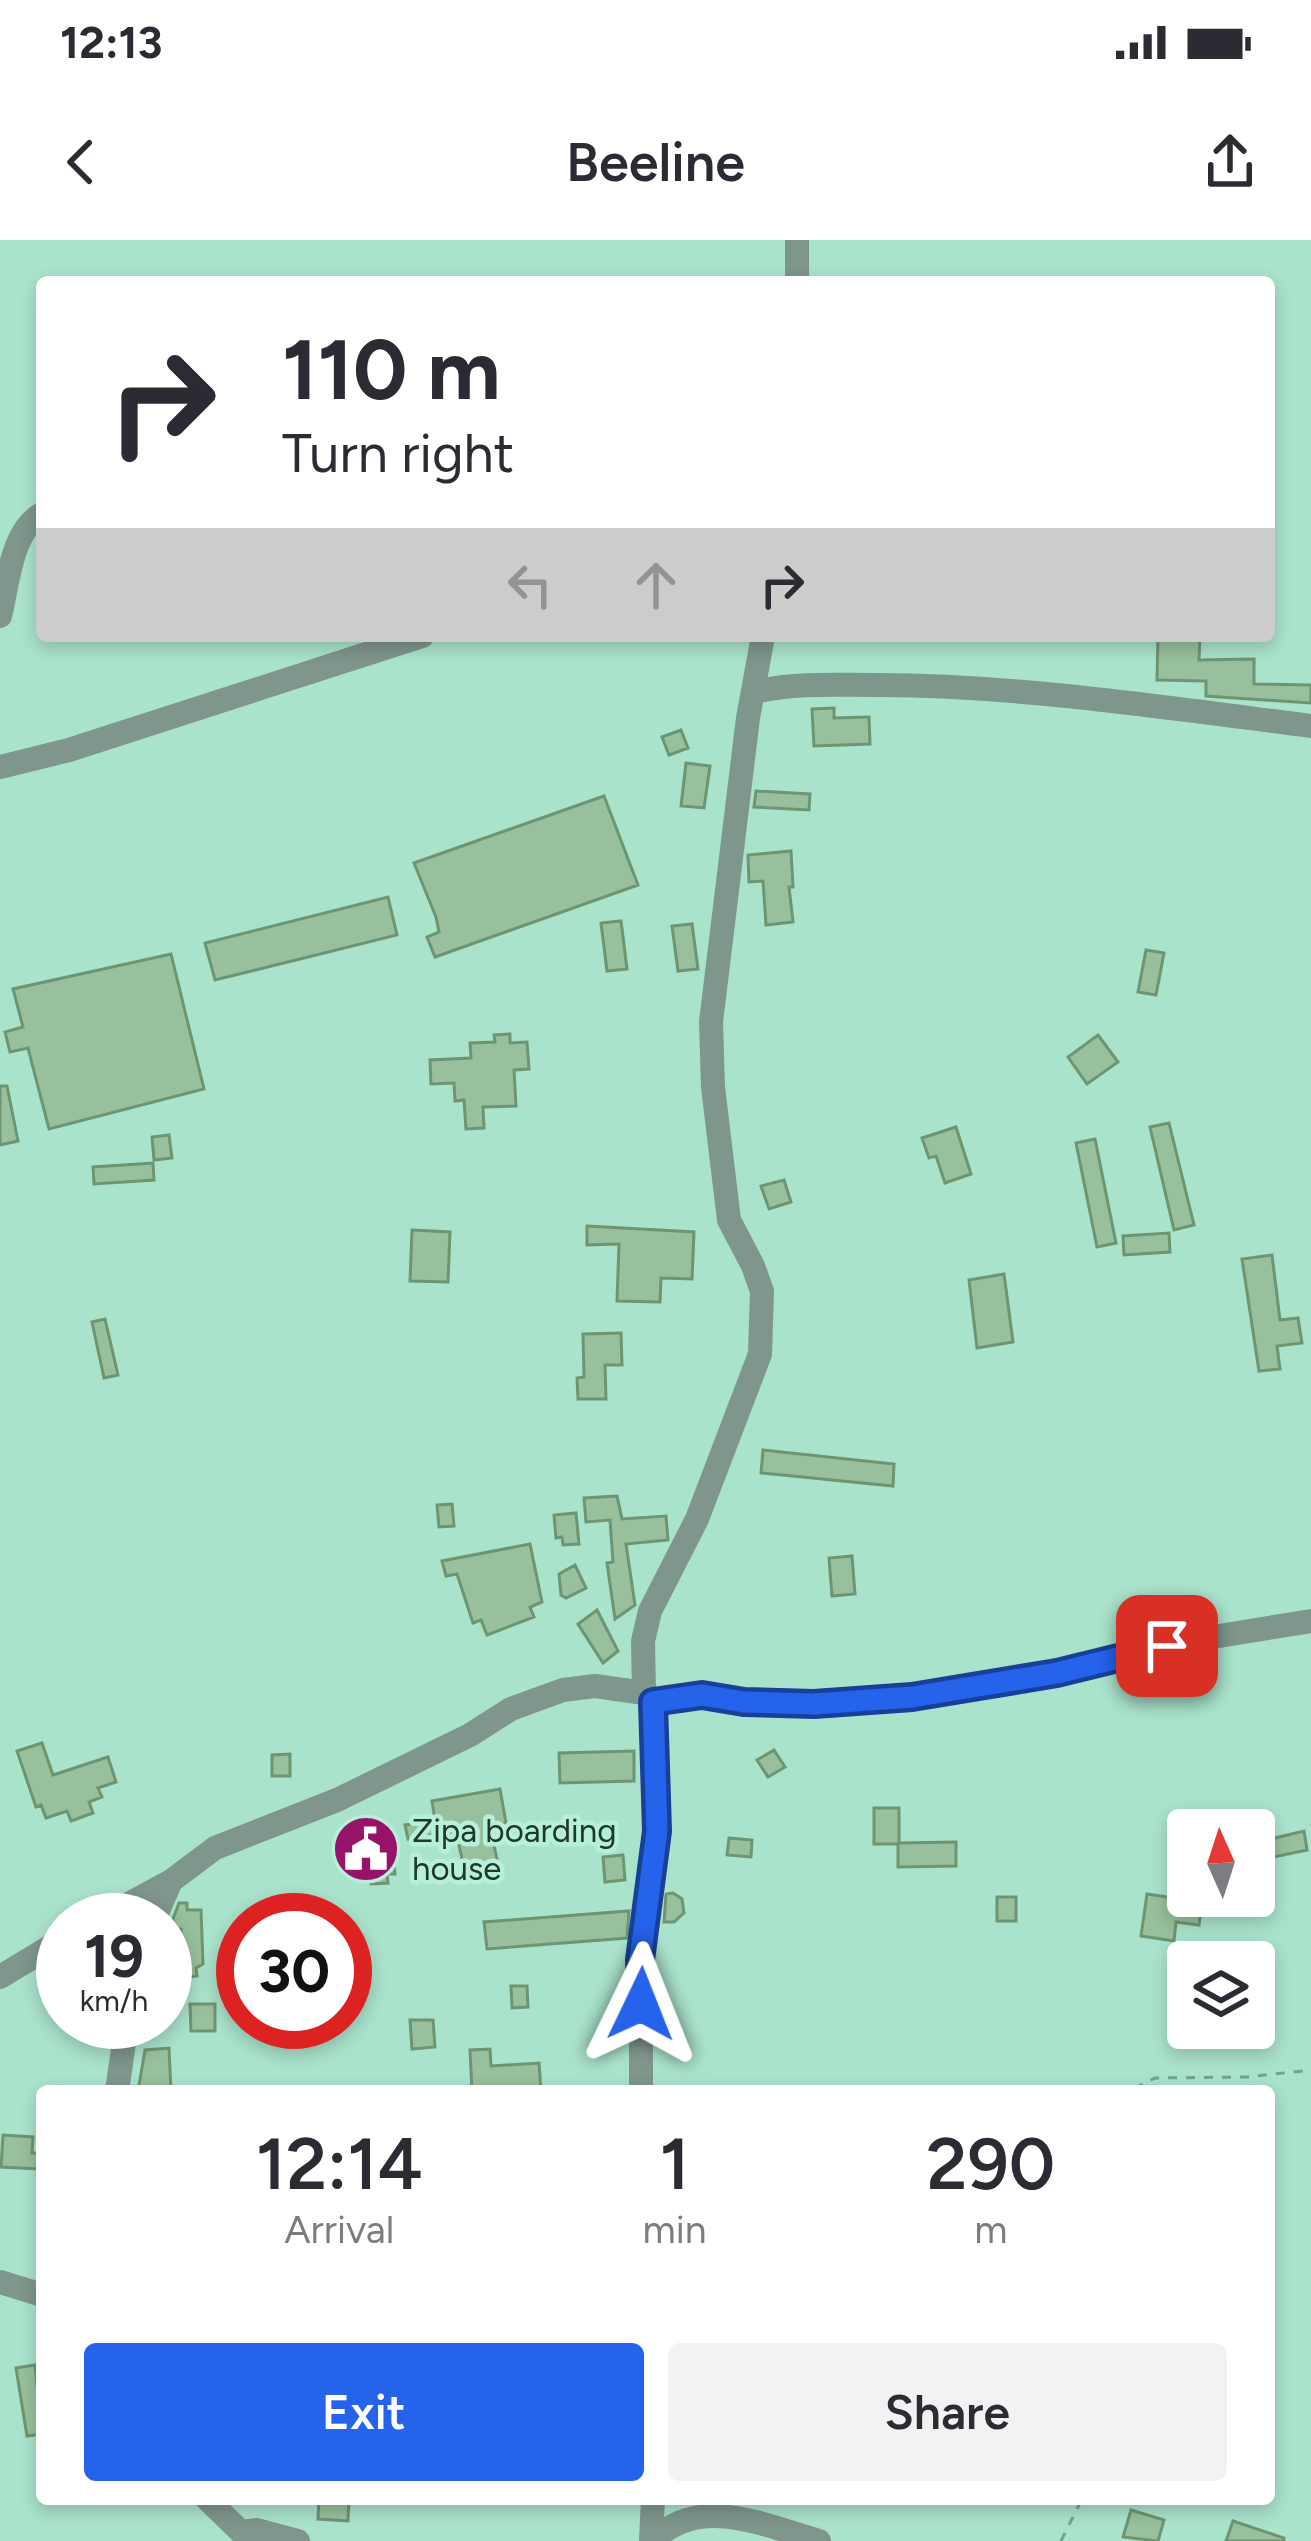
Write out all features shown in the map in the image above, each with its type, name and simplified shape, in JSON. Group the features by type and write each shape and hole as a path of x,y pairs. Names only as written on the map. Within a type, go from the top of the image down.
{"street":[{"path":"797,240 797,276"},
{"path":"0,616 18,541 36,517"},
{"path":"0,767 68,750 403,642"},
{"path":"641,2085 640,1960 657,1831 643,1641 650,1611 697,1519 760,1354 762,1292 729,1220 713,1087 711,1022 763,642"},
{"path":"754,692 787,684 934,686 1311,726"},
{"path":"149,1893 215,1848 337,1799 470,1735 511,1709 563,1690 596,1686 648,1698 702,1695 744,1702 814,1704 912,1697 1311,1621"},
{"path":"166,1893 171,1881"},
{"path":"0,1976 36,1955"},
{"path":"118,2085 123,2049"},
{"path":"0,2282 36,2293"},
{"path":"213,2505 241,2532 257,2530 298,2541"},
{"path":"651,2541 653,2505"},
{"path":"651,2541 670,2523 689,2516 733,2517 819,2541"}],"path":[{"path":"1141,2085 1155,2078 1311,2071"},
{"path":"1061,2541 1079,2505"}],"building":[{"path":"1158,642 1200,642 1199,660 1254,659 1254,684 1311,685 1311,703 1206,696 1206,681 1157,680"},
{"path":"834,708 834,718 869,717 870,744 814,746 812,709"},
{"path":"681,730 688,748 669,755 662,737"},
{"path":"686,763 710,766 704,808 681,806"},
{"path":"756,791 810,794 809,810 754,807"},
{"path":"604,796 638,885 435,957 427,937 439,932 436,917 414,863"},
{"path":"791,851 793,922 766,925 763,881 749,882 748,855"},
{"path":"388,897 397,935 215,980 205,943"},
{"path":"621,921 627,969 607,971 601,923"},
{"path":"692,924 698,969 678,971 672,926"},
{"path":"1146,950 1164,953 1156,995 1138,992"},
{"path":"171,954 204,1089 49,1129 28,1048 10,1052 5,1032 23,1027 13,989"},
{"path":"510,1034 510,1043 527,1042 529,1069 514,1070 516,1106 483,1107 484,1128 466,1129 464,1100 455,1101 454,1083 431,1084 430,1060 471,1058 470,1043 495,1042 494,1035"},
{"path":"1098,1035 1118,1062 1087,1084 1068,1057"},
{"path":"0,1086 7,1086 18,1141 0,1145"},
{"path":"1169,1123 1194,1225 1174,1230 1150,1127"},
{"path":"956,1127 971,1174 945,1183 936,1156 929,1158 922,1138"},
{"path":"169,1135 172,1158 154,1160 152,1137"},
{"path":"1095,1139 1116,1243 1097,1247 1076,1143"},
{"path":"153,1163 154,1180 94,1184 93,1167"},
{"path":"784,1180 791,1202 769,1209 761,1186"},
{"path":"587,1226 694,1232 692,1279 661,1278 660,1302 617,1301 619,1244 587,1245"},
{"path":"412,1230 450,1232 448,1282 410,1281"},
{"path":"1169,1233 1170,1252 1124,1255 1123,1236"},
{"path":"1272,1255 1280,1320 1298,1318 1302,1343 1277,1346 1280,1369 1259,1371 1242,1259"},
{"path":"1004,1274 1013,1342 977,1348 969,1280"},
{"path":"105,1319 118,1375 104,1378 92,1322"},
{"path":"621,1333 622,1365 605,1365 606,1399 578,1399 577,1378 584,1377 583,1334"},
{"path":"763,1450 894,1464 893,1486 761,1473"},
{"path":"617,1496 622,1519 666,1516 668,1540 626,1544 635,1605 615,1619 607,1563 613,1562 610,1520 586,1522 584,1498"},
{"path":"452,1504 454,1526 439,1527 437,1505"},
{"path":"576,1513 579,1544 563,1545 562,1537 556,1538 554,1515"},
{"path":"530,1544 542,1602 530,1607 534,1617 487,1635 481,1620 473,1623 457,1574 446,1576 442,1561"},
{"path":"852,1556 855,1594 832,1596 829,1558"},
{"path":"575,1565 586,1588 566,1598 561,1595 559,1574"},
{"path":"597,1610 618,1651 603,1663 578,1624"},
{"path":"42,1743 53,1775 108,1757 116,1782 98,1788 102,1797 89,1802 93,1813 71,1821 67,1811 46,1818 41,1805 36,1807 17,1751"},
{"path":"774,1750 785,1767 768,1777 757,1760"},
{"path":"634,1751 634,1781 560,1783 559,1753"},
{"path":"290,1754 290,1776 272,1776 272,1755"},
{"path":"500,1789 506,1823 490,1826 499,1869 466,1876 456,1832 408,1839 405,1825 435,1820 432,1801"},
{"path":"874,1808 899,1808 899,1843 956,1842 956,1866 898,1867 898,1844 874,1844"},
{"path":"1304,1831 1307,1850 1275,1857 1275,1838"},
{"path":"729,1838 752,1840 751,1857 727,1855"},
{"path":"393,1855 395,1874 387,1874 388,1883 371,1884 370,1878 363,1879 361,1858"},
{"path":"623,1855 625,1880 605,1882 603,1857"},
{"path":"666,1894 682,1899 684,1913 674,1922 664,1922"},
{"path":"1147,1894 1167,1897 1167,1917 1200,1917 1199,1925 1176,1922 1174,1941 1141,1936"},
{"path":"997,1897 1016,1897 1016,1921 997,1921"},
{"path":"192,1910 201,1910 203,1964 196,1968 197,1976 192,1977"},
{"path":"629,1911 627,1938 487,1949 484,1922"},
{"path":"511,1986 527,1986 528,2007 512,2008"},
{"path":"192,2004 215,2004 215,2031 192,2031"},
{"path":"410,2020 433,2020 435,2047 412,2049"},
{"path":"169,2049 171,2085 139,2085 145,2050"},
{"path":"490,2049 491,2066 539,2063 541,2085 472,2085 470,2050"},
{"path":"3,2135 33,2137 36,2169 1,2167"},
{"path":"35,2365 36,2435 27,2436 16,2368"},
{"path":"319,2505 349,2505 348,2521 318,2519"},
{"path":"1131,2510 1164,2520 1158,2541 1123,2537"},
{"path":"1233,2521 1284,2538 1284,2541 1226,2541"}],"place":[{"name":"Zipa boarding house","path":"366,1849"}],"route":[{"path":"641,2004 640,1960 657,1831 653,1702 702,1695 744,1702 814,1704 912,1697 1057,1673 1167,1646"}]}
